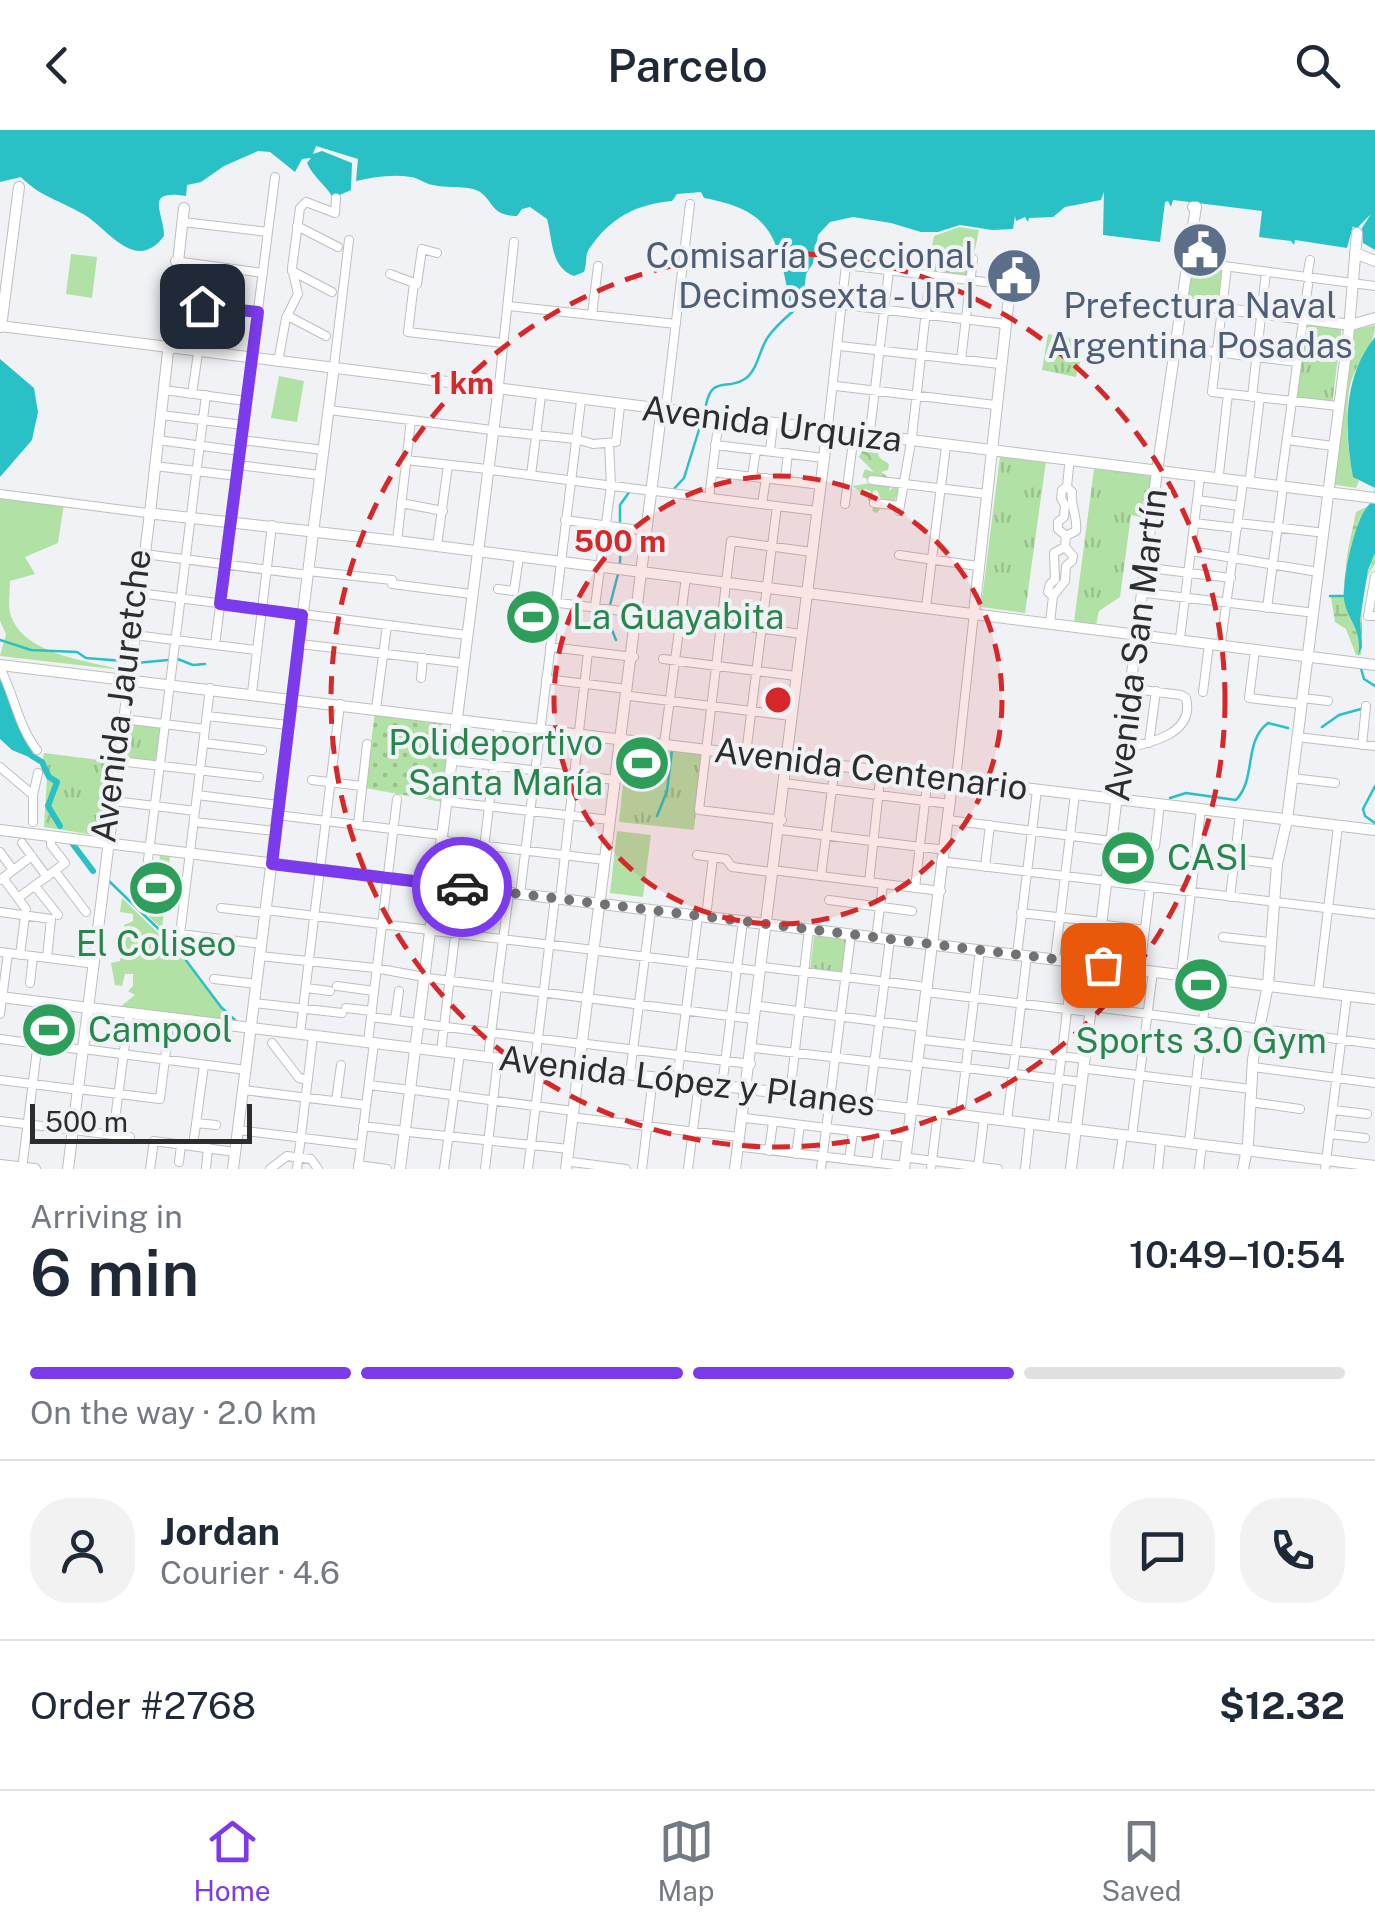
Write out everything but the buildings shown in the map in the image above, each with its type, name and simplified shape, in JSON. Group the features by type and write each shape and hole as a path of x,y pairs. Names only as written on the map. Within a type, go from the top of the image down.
{"main road":[{"path":"1,326 20,187"},
{"name":"Avenida Jauretche","path":"65,1169 184,208"},
{"path":"1284,819 1357,233"},
{"path":"1355,253 1375,261"},
{"path":"1159,470 1186,261"},
{"path":"974,613 1012,270"},
{"path":"1180,303 1358,325 1375,318"},
{"name":"Avenida Urquiza","path":"1,326 252,357"},
{"name":"Avenida Urquiza","path":"166,348 994,449"},
{"name":"Avenida Jauretche","path":"85,1007 88,963 114,802 125,677 155,466 166,348"},
{"path":"233,1169 334,367"},
{"path":"402,1169 499,389"},
{"name":"Avenida Urquiza","path":"499,389 1373,495"},
{"path":"570,1167 663,408"},
{"path":"788,759 830,429"},
{"path":"737,1169 830,429"},
{"path":"974,613 994,449"},
{"name":"Avenida Urquiza","path":"1159,470 1247,480"},
{"name":"Avenida San Martín","path":"1078,1129 1159,470"},
{"name":"Avenida San Martín","path":"1118,800 1159,470"},
{"path":"1304,655 1304,611 1325,489"},
{"path":"644,572 654,491"},
{"path":"147,513 397,540 1304,655"},
{"path":"443,838 479,552"},
{"path":"1140,634 1375,664"},
{"name":"Avenida Centenario","path":"0,664 1375,830"},
{"path":"1243,1169 1268,968 1276,864 1282,844 1300,702"},
{"path":"602,904 623,739"},
{"path":"950,820 956,780"},
{"path":"906,1165 956,780"},
{"path":"0,830 1375,998"},
{"path":"750,1064 761,969"},
{"path":"919,1065 928,989"},
{"name":"Avenida López y Planes","path":"1,997 1202,1144 1326,1164 1375,1166"},
{"name":"Avenida San Martín","path":"1074,1169 1086,1064"},
{"path":"740,1142 747,1089"},
{"path":"906,1165 913,1109"},
{"path":"570,1167 568,1150 576,1114"},
{"path":"0,1165 27,1168"}],"street":[{"path":"216,645 275,176"},
{"path":"278,360 288,316 298,294 292,271 302,204 310,203 332,214 336,211 336,198"},
{"path":"663,408 674,294 680,286 690,204"},
{"path":"182,223 268,232"},
{"path":"298,226 338,247"},
{"path":"334,367 349,240"},
{"path":"499,389 514,242"},
{"path":"438,253 422,249 408,332 504,342"},
{"path":"961,360 973,259"},
{"path":"1272,609 1273,566 1310,260"},
{"path":"177,261 263,273"},
{"path":"1186,261 1307,281 1375,286"},
{"path":"592,315 598,266"},
{"path":"852,266 1010,285"},
{"path":"830,429 852,266"},
{"path":"830,429 852,266"},
{"path":"1227,268 1212,392 1336,406"},
{"path":"870,431 889,270"},
{"path":"292,271 332,292"},
{"path":"1203,692 1227,603 1247,480 1266,272"},
{"path":"390,274 416,283"},
{"path":"874,503 900,508 930,275"},
{"path":"172,302 258,312"},
{"path":"508,306 674,324"},
{"path":"845,306 1005,324"},
{"path":"288,316 326,336"},
{"path":"840,346 1000,364"},
{"path":"1174,347 1298,362"},
{"path":"192,394 198,352"},
{"path":"836,386 996,405"},
{"path":"164,390 246,401"},
{"path":"1219,474 1228,394"},
{"path":"142,908 206,396"},
{"path":"531,475 541,396"},
{"path":"485,1169 493,1100 491,1032 503,940 526,850 581,401"},
{"path":"596,606 611,486 612,442 620,406"},
{"path":"328,410 581,443 612,442"},
{"path":"161,415 243,426"},
{"path":"709,498 719,418"},
{"path":"397,540 410,420"},
{"path":"770,451 773,424"},
{"path":"844,505 854,434"},
{"path":"158,440 240,451"},
{"path":"242,440 324,450"},
{"path":"1287,440 1330,445"},
{"path":"716,444 824,458"},
{"path":"926,607 946,446"},
{"path":"752,476 756,450"},
{"path":"784,480 788,454"},
{"path":"406,460 817,511"},
{"path":"238,465 320,476"},
{"path":"438,546 448,465"},
{"path":"155,466 237,476"},
{"path":"1066,536 1076,532 1068,518 1068,502 1061,498 1067,487 1069,466"},
{"path":"712,472 821,485"},
{"path":"1180,638 1200,476"},
{"path":"762,504 766,478"},
{"path":"872,480 987,494"},
{"path":"0,494 147,513"},
{"path":"1197,500 1240,506"},
{"path":"401,503 443,511"},
{"path":"746,754 777,506"},
{"path":"1066,536 1058,529 1058,522 1068,518"},
{"path":"565,520 647,530"},
{"path":"1194,523 1317,532"},
{"path":"252,693 272,526"},
{"path":"1050,623 1050,584 1057,582 1062,566 1073,556 1065,547 1066,536"},
{"path":"812,552 732,541 698,810 781,823 826,835 920,847 986,867 1375,914"},
{"path":"1062,566 1053,560 1054,553 1065,547"},
{"path":"1191,551 1312,571"},
{"path":"144,554 471,594"},
{"path":"900,556 978,566"},
{"path":"498,589 514,591 519,557"},
{"path":"1149,568 1231,578"},
{"path":"664,744 686,577"},
{"path":"1371,616 1374,579"},
{"path":"139,593 466,635"},
{"path":"1146,593 1304,611"},
{"path":"536,600 802,634"},
{"path":"956,780 974,613"},
{"path":"376,708 387,625"},
{"path":"134,634 256,650"},
{"path":"300,644 463,662"},
{"path":"550,647 633,657"},
{"path":"1255,650 1249,698 1328,701"},
{"path":"528,1169 536,1106 538,1038 565,855 588,652"},
{"path":"420,678 423,658"},
{"path":"663,659 796,676"},
{"path":"0,664 36,750"},
{"path":"546,679 670,701 791,716"},
{"path":"210,688 180,934 309,961 753,1019"},
{"path":"1127,748 1166,738 1180,727 1188,707 1181,695 1134,688"},
{"path":"1149,743 1156,692"},
{"path":"300,1034 340,704"},
{"path":"1362,745 1366,706"},
{"path":"207,716 288,725"},
{"path":"123,719 205,729"},
{"path":"479,889 498,724"},
{"path":"1297,738 1375,746"},
{"path":"204,743 262,750"},
{"path":"358,825 368,744"},
{"path":"118,761 260,778"},
{"path":"455,761 615,780"},
{"path":"822,876 835,764"},
{"path":"0,767 33,795"},
{"path":"869,882 881,771"},
{"path":"33,822 38,773"},
{"path":"915,888 928,776"},
{"path":"1292,778 1335,783"},
{"path":"312,780 362,786"},
{"path":"785,784 950,804"},
{"path":"1007,1120 1021,1003 1021,912 1037,790"},
{"path":"1054,959 1074,794"},
{"path":"197,795 326,821 605,860"},
{"path":"387,1169 358,1167 376,970 398,799"},
{"path":"114,802 195,811"},
{"path":"450,802 610,820"},
{"path":"950,820 1156,846 1160,804"},
{"path":"1181,975 1201,810"},
{"path":"1230,897 1240,814"},
{"path":"194,822 276,831"},
{"path":"986,867 990,826"},
{"path":"1318,992 1338,826"},
{"path":"18,898 65,863 51,845 54,837"},
{"path":"22,843 86,912"},
{"path":"0,852 13,870"},
{"path":"698,855 726,859 732,867 941,891"},
{"path":"20,955 26,912 2,879 32,856"},
{"path":"677,1080 692,963 714,857"},
{"path":"1234,859 1276,864"},
{"path":"876,938 883,884"},
{"path":"36,886 55,917 47,958"},
{"path":"441,1051 461,887"},
{"path":"1140,970 1150,887"},
{"path":"829,900 912,911"},
{"path":"221,908 736,968 804,972 974,998 1148,1014 1375,1044"},
{"path":"630,1074 650,910"},
{"path":"0,915 26,912 55,917"},
{"path":"1021,912 1144,930"},
{"path":"722,1086 743,921"},
{"path":"790,1094 809,929"},
{"path":"821,1169 850,934"},
{"path":"1223,936 1269,942"},
{"path":"870,1104 890,939"},
{"path":"960,1115 980,950"},
{"path":"0,1014 4,953 88,963"},
{"path":"30,983 34,956"},
{"path":"1053,1126 1073,962"},
{"path":"1118,1169 1140,1076 1153,971"},
{"path":"1189,1143 1208,978"},
{"path":"214,979 257,984"},
{"path":"306,988 374,990"},
{"path":"395,1020 399,991"},
{"path":"1326,1164 1347,995"},
{"path":"27,1168 28,1124 43,1002"},
{"path":"254,1002 344,1010 445,1027 750,1064"},
{"path":"759,1006 922,1027"},
{"path":"113,1135 129,1013"},
{"path":"0,1080 160,1099 170,1018"},
{"path":"297,1169 313,1036"},
{"path":"0,1039 246,1070"},
{"path":"924,1040 1062,1056 1140,1076 1251,1088"},
{"path":"272,1042 298,1078 308,1080"},
{"path":"754,1048 1082,1082"},
{"path":"444,1169 460,1054"},
{"path":"1254,1062 1375,1082"},
{"path":"336,1101 340,1064"},
{"path":"193,1146 204,1065"},
{"path":"642,1169 653,1077"},
{"path":"688,1169 698,1083"},
{"path":"368,1084 694,1131 796,1154 876,1163 998,1169"},
{"path":"243,1090 366,1105"},
{"path":"1250,1102 1300,1108"},
{"path":"1333,1110 1367,1114"},
{"path":"931,1165 938,1112"},
{"path":"745,1118 908,1138"},
{"path":"978,1168 984,1118"},
{"path":"0,1121 130,1137"},
{"path":"769,1150 772,1122"},
{"path":"196,1123 216,1125"},
{"path":"1025,1169 1030,1124"},
{"path":"796,1154 800,1125"},
{"path":"363,1126 568,1150"},
{"path":"238,1130 361,1145"},
{"path":"849,1160 852,1132"},
{"path":"1330,1134 1365,1138"},
{"path":"876,1163 880,1135"},
{"path":"1158,1169 1162,1140"},
{"path":"150,1169 154,1141 235,1152"},
{"path":"178,1162 181,1144"},
{"path":"1199,1169 1202,1144"},
{"path":"206,1168 208,1148"},
{"path":"1285,1169 1286,1155"},
{"path":"270,1169 286,1156 311,1158 318,1169"},
{"path":"570,1167 626,1169"}],"green space":[{"path":"959,227 979,230 969,279 934,275 934,236"},
{"path":"71,254 97,257 92,298 66,294"},
{"path":"1189,265 1222,269 1219,306 1183,301"},
{"path":"1304,320 1342,325 1332,405 1293,400"},
{"path":"1375,325 1372,340 1351,382 1348,404 1351,463 1359,481 1356,488 1330,484 1350,331"},
{"path":"1048,334 1078,340 1081,359 1076,377 1042,370"},
{"path":"279,376 304,381 297,422 271,418"},
{"path":"865,447 876,449 889,464 888,470 881,472 892,480 889,491 898,483 893,504 882,506 877,513 872,511 875,503 882,502 877,490 873,491 871,503 871,491 865,489 861,493 852,486 877,482 862,477 865,469 874,472 859,457"},
{"path":"1000,456 1046,461 1025,613 981,607"},
{"path":"1094,469 1152,474 1146,518 1131,515 1120,597 1099,611 1096,625 1074,622"},
{"path":"0,496 64,504 58,543 25,557 35,574 10,581 9,609 17,627 41,647 57,654 122,670 0,656 6,634 0,621"},
{"path":"1372,504 1360,517 1346,579 1365,580 1375,553 1363,596 1361,655 1356,655 1346,629 1335,622 1331,597 1343,597 1356,512"},
{"path":"375,712 443,720 441,734 451,736 442,802 365,788"},
{"path":"124,722 162,726 158,763 119,759"},
{"path":"627,746 702,754 694,830 619,822"},
{"path":"44,753 107,761 101,836 44,827"},
{"path":"617,831 651,835 643,897 610,893"},
{"path":"447,843 482,848 478,886 442,882"},
{"name":"El Coliseo","path":"160,855 170,856 162,929 143,911 149,865 159,866"},
{"path":"122,898 178,952 231,1021 120,1007 135,995 128,991 133,986 133,974 125,974 122,986 115,985 111,963 120,961 124,925 133,921 133,914 120,912"},
{"path":"814,936 846,940 842,974 810,970"}],"water":[{"path":"0,130 1375,130 1375,250 1363,243 1362,228 1371,214 1359,226 1358,233 1353,226 1347,248 1295,240 1294,245 1291,241 1259,237 1262,211 1173,200 1171,207 1165,202 1160,242 1103,235 1104,192 1101,200 1065,207 1053,217 1029,218 1028,222 1025,217 1016,221 1015,216 1013,229 960,225 938,232 921,232 853,217 830,222 818,235 813,263 806,274 803,304 792,314 782,264 771,234 753,215 704,198 701,192 677,194 672,201 635,209 615,221 589,249 584,272 574,276 556,260 547,219 530,207 517,216 507,215 473,189 433,185 411,177 383,176 356,181 358,159 316,146 313,154 322,151 352,163 351,190 333,198 307,163 311,158 302,159 295,172 270,152 258,151 224,166 201,182 187,185 186,196 160,199 164,236 142,251 122,245 92,220 43,194 21,177 0,182"},
{"path":"1375,337 1375,488 1353,477 1348,422 1357,369"},
{"path":"0,359 34,388 38,412 32,440 0,477"},
{"path":"1375,488 1375,553 1368,570 1358,656 1358,637 1344,600 1345,582 1356,530"},
{"path":"0,679 36,760 12,750 0,739"}],"waterway":[{"path":"706,405 716,387 737,383 748,376 768,337 791,313"},
{"path":"672,491 684,478 702,420"},
{"path":"620,522 620,505 630,491"},
{"path":"620,563 621,532"},
{"path":"610,605 618,574"},
{"path":"1330,596 1344,596"},
{"path":"606,615 616,640"},
{"path":"0,640 31,650 77,652 86,658 124,661"},
{"path":"175,658 193,665 205,664"},
{"path":"136,663 168,660"},
{"path":"1360,665 1364,679 1375,686"},
{"path":"1322,727 1339,715 1361,709"},
{"path":"1170,798 1186,793 1236,800 1246,781 1260,731 1268,723 1288,728"},
{"path":"657,816 667,791 672,750"},
{"path":"32,756 42,762 49,777 57,782 48,806 60,826"},
{"path":"1375,786 1363,809 1365,816 1375,823"},
{"path":"72,843 93,871"},
{"path":"109,881 173,943 235,1020"}],"way so far":[{"path":"462,887 1103,965"}],"place":[{"name":"Prefectura Naval Argentina Posadas","path":"1200,250"},
{"name":"Comisaría Seccional Decimosexta - UR I","path":"1014,276"},
{"name":"La Guayabita","path":"533,617"},
{"name":"Polideportivo Santa María","path":"642,763"},
{"name":"CASI","path":"1128,858"},
{"name":"El Coliseo","path":"156,888"},
{"name":"Sports 3.0 Gym","path":"1201,985"},
{"name":"Campool","path":"49,1030"}],"route":[{"path":"202,306 258,312 220,604 302,615 272,864 462,887"}]}
